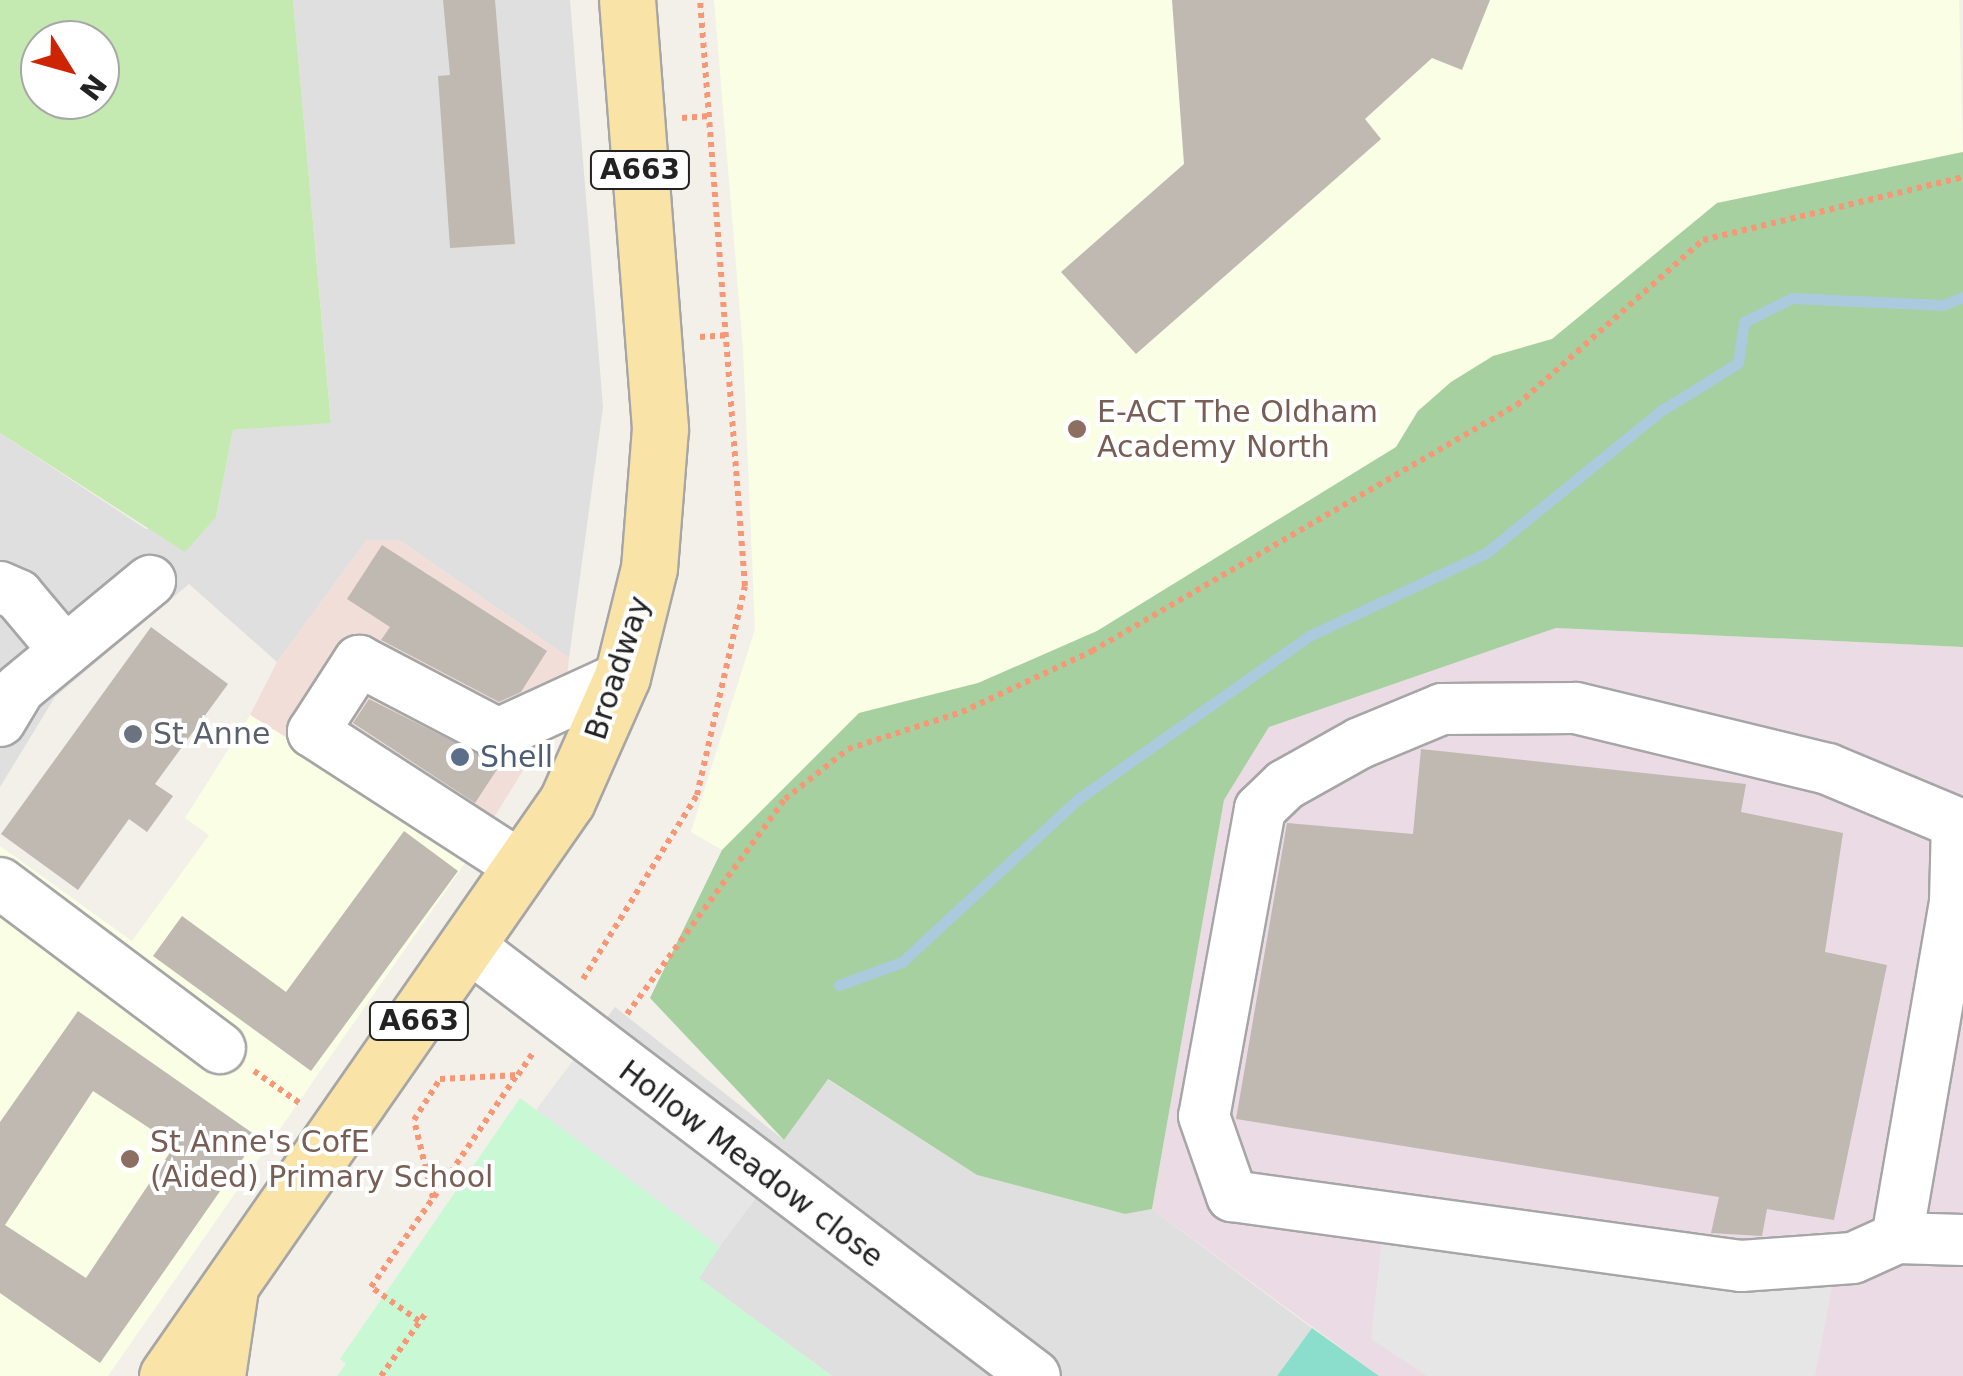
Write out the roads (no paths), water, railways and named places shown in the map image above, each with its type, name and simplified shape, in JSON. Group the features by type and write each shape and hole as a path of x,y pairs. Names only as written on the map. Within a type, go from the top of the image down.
{"main road":[{"name":"Broadway","path":"167,1376 470,947 567,800 622,676 649,568 660,428 627,0"},
{"name":"Broadway","path":"217,1376 230,1288"}],"street":[{"path":"6,695 150,581"},
{"path":"0,587 18,595 65,650"},
{"path":"522,867 312,732 359,661 498,734 622,676"},
{"path":"1897,1238 1955,904 1957,823 1828,769 1574,708 1442,709 1345,751 1285,785 1260,810 1204,1116 1232,1196 1741,1266 1852,1258 1897,1238 1963,1240"},
{"path":"0,883 220,1048"},
{"name":"Hollow Meadow close","path":"470,947 1035,1376"}],"waterway":[{"path":"839,985 902,962 1078,799 1309,636 1486,553 1662,410 1738,363 1744,322 1792,298 1943,305 1963,297"}],"place":[{"name":"E-ACT The Oldham Academy North","path":"1077,429"},
{"name":"St Anne","path":"133,734"},
{"name":"Shell","path":"460,757"},
{"name":"St Anne's CofE (Aided) Primary School","path":"130,1159"}]}
